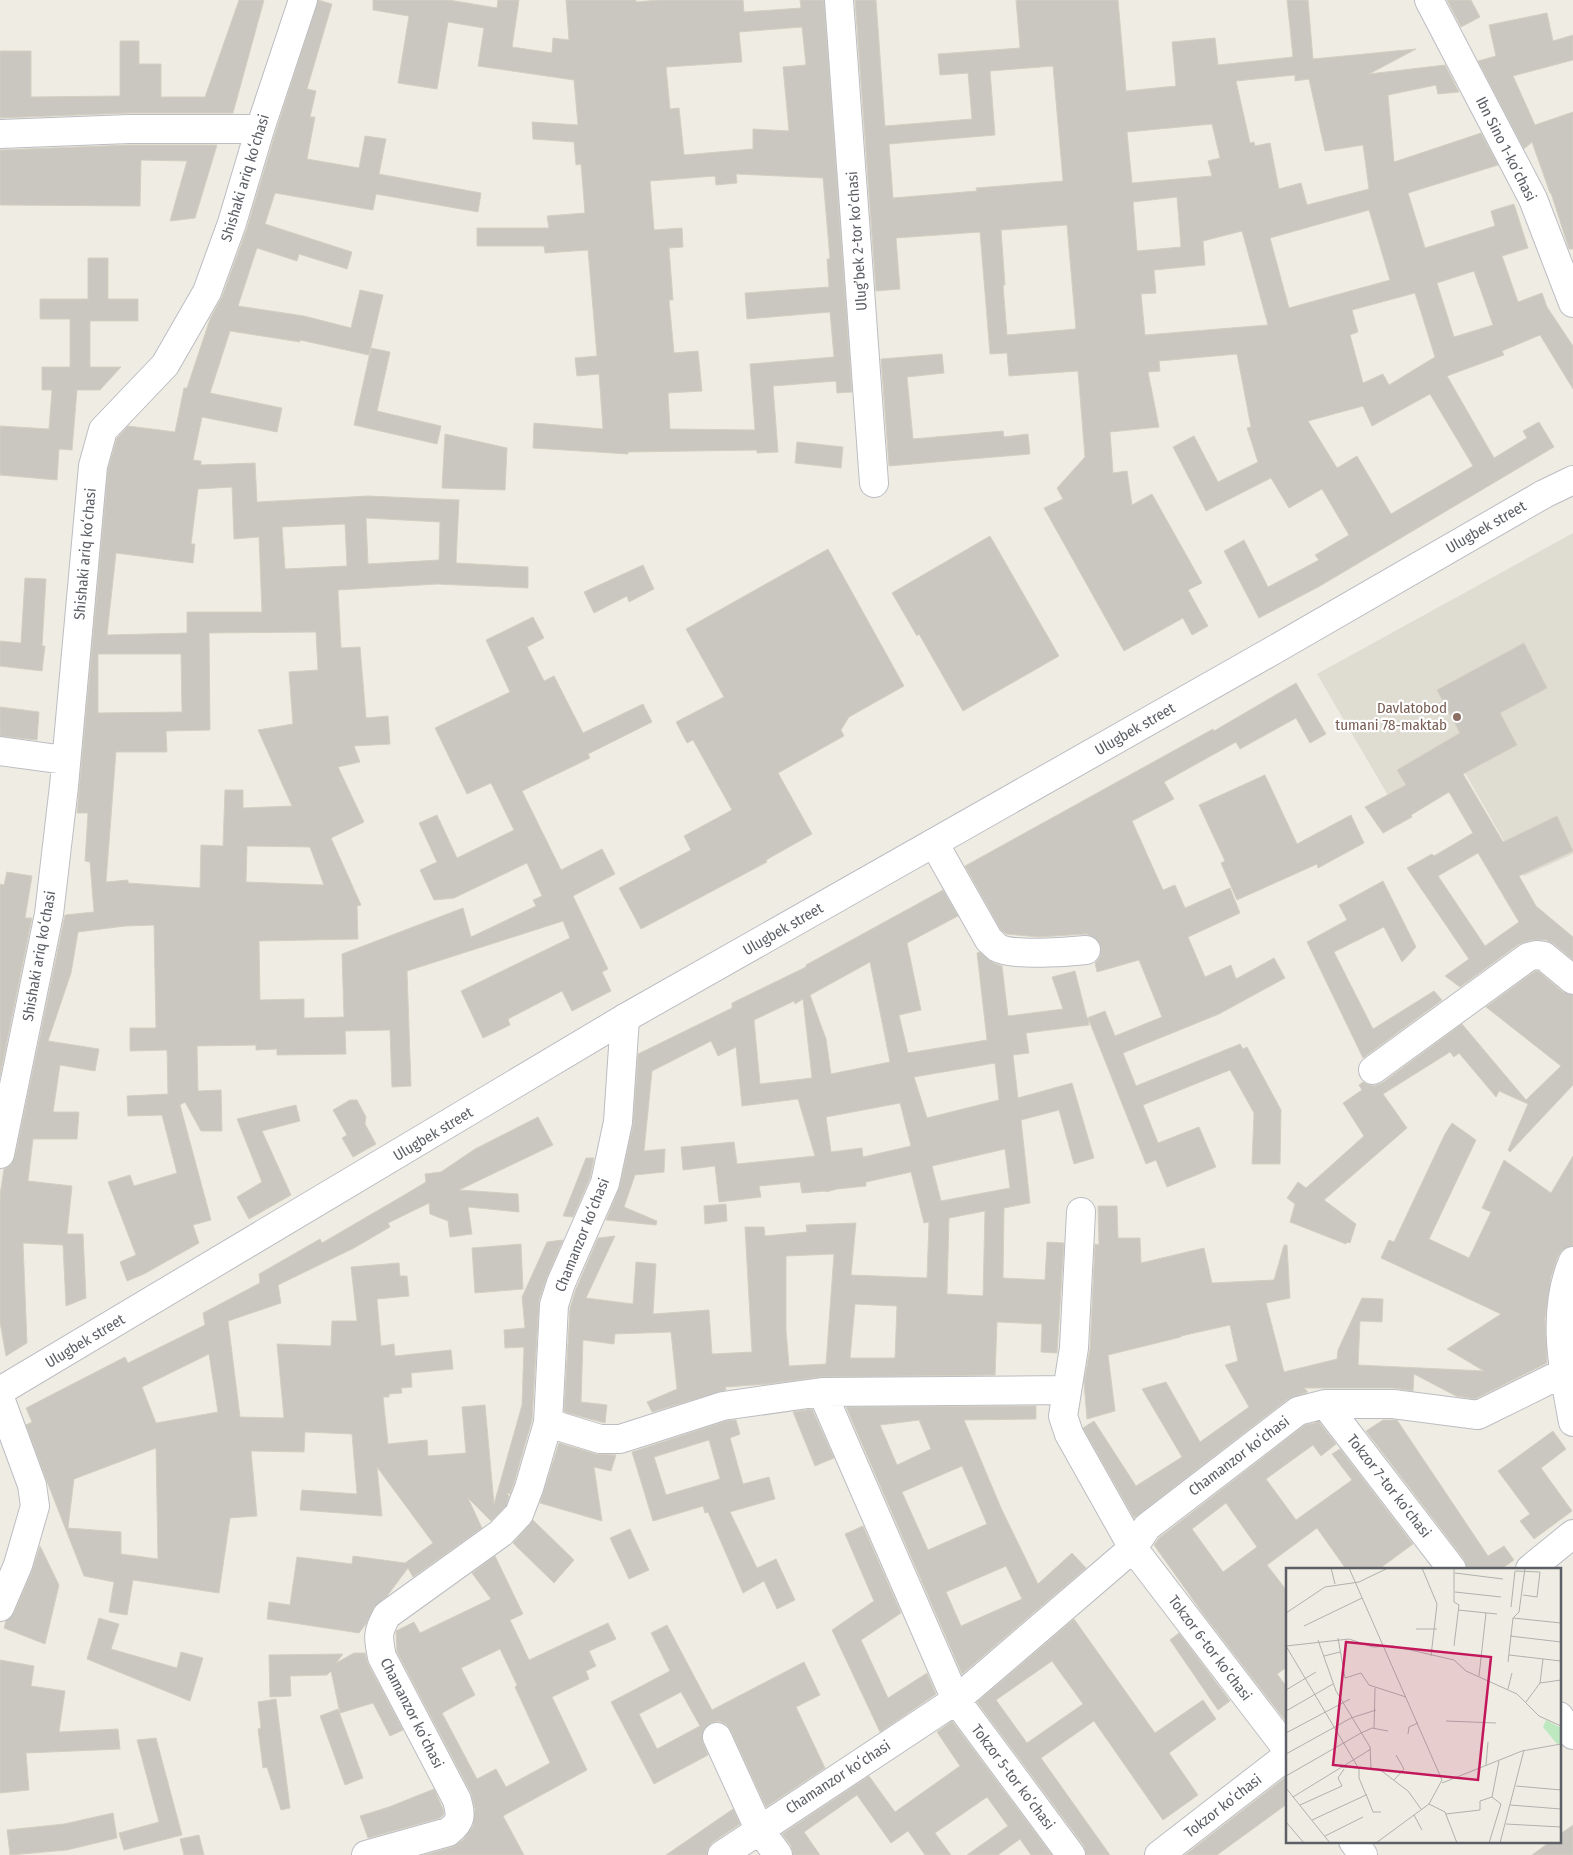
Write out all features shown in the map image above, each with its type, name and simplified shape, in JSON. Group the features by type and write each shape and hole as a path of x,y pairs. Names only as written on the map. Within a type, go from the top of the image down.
{"street":[{"name":"Shishaki ariq koʻchasi","path":"0,1154 48,914 64,786 94,466 103,430 165,365 208,292 232,224 260,129 303,0"},
{"name":"Ulugʼbek 2-tor koʼchasi","path":"839,0 874,483"},
{"name":"Ibn Sino 1-koʼchasi","path":"1429,0 1533,199 1573,303"},
{"path":"0,134 129,129 260,129"},
{"name":"Ulugbek street","path":"0,1391 625,1018 1544,494 1573,480"},
{"path":"0,751 65,760"},
{"path":"934,843 989,940 998,948 1020,952 1070,952 1086,950"},
{"path":"1373,1070 1528,957 1544,956 1573,980"},
{"name":"Chamanzor koʻchasi","path":"366,1855 448,1832 458,1824 460,1813 457,1800 382,1657 378,1640 380,1627 387,1615 501,1533 519,1514 529,1488 548,1424 554,1305 561,1283 605,1183 618,1122 625,1018"},
{"path":"1081,1212 1074,1348 1063,1416 1069,1434 1133,1548"},
{"path":"1573,1261 1568,1272 1561,1306 1564,1373 1573,1422"},
{"name":"Chamanzor koʻchasi","path":"722,1855 956,1700 1133,1548 1147,1527 1298,1411 1325,1404 1393,1404 1478,1415 1564,1373"},
{"path":"548,1424 600,1439 620,1439 723,1406 822,1392 1066,1390"},
{"path":"822,1392 956,1700"},
{"path":"0,1398 32,1485 35,1506 18,1565 0,1607"},
{"name":"Tokzor 7-tor koʼchasi","path":"1325,1404 1451,1568"},
{"path":"1531,1568 1573,1534"},
{"name":"Tokzor 6-tor koʼchasi","path":"1133,1548 1286,1748"},
{"name":"Tokzor 5-tor koʼchasi","path":"956,1700 1071,1855"},
{"path":"1560,1717 1573,1735"},
{"path":"717,1736 759,1829 778,1855"},
{"name":"Tokzor koʻchasi","path":"1159,1855 1286,1757"},
{"path":"1354,1842 1363,1855"}],"shaded area":[{"name":"Davlatobod tumani 78-maktab","path":"1573,533 1573,854 1524,876 1457,759 1389,797 1317,674"}],"building":[{"path":"239,0 264,0 233,113 129,113 0,118 0,51 31,51 31,97 120,96 120,41 139,41 139,64 161,64 161,97 205,97"},
{"path":"318,0 332,4 307,89 316,91 310,117 315,117 307,159 359,168 365,136 386,139 379,174 481,193 478,212 376,194 373,210 275,193 265,224 352,252 347,269 299,254 297,261 257,248 238,306 304,316 351,328 360,290 383,295 369,355 300,340 300,342 230,331 210,393 282,408 277,432 202,417 193,460 201,461 201,465 255,463 257,502 368,496 459,500 456,563 528,567 528,588 437,584 338,590 341,648 360,647 366,718 388,716 390,744 354,746 360,762 338,767 364,822 331,838 361,905 357,906 358,939 259,941 260,1000 304,999 304,1018 344,1017 342,954 463,908 471,937 536,906 533,900 542,896 527,863 454,898 434,900 420,870 437,862 419,823 437,815 457,858 514,830 491,783 467,794 435,728 510,692 486,640 533,617 544,638 527,647 544,681 554,676 583,733 643,704 652,722 588,754 590,758 522,791 561,870 602,849 615,874 573,896 608,969 602,972 611,991 572,1011 562,991 508,1019 510,1025 483,1038 461,991 570,938 563,921 407,971 411,1086 392,1087 390,1030 345,1031 346,1054 277,1055 277,1049 256,1050 256,1045 197,1046 198,1091 221,1090 222,1131 201,1131 185,1102 180,1105 211,1220 193,1225 199,1243 144,1274 127,1281 120,1262 136,1255 108,1182 130,1175 134,1186 177,1173 162,1115 128,1116 127,1096 168,1094 167,1050 130,1051 130,1028 156,1028 154,925 125,926 78,932 71,973 48,1041 99,1049 95,1071 60,1065 53,1112 79,1112 77,1139 33,1139 28,1181 72,1186 67,1234 83,1234 86,1298 66,1306 63,1245 23,1243 27,1343 6,1356 0,1322 0,1195 4,1169 11,1165 15,1157 65,915 94,912 90,862 85,861 88,813 77,813 108,469 117,438 128,426 175,432 184,388 187,388 210,319 222,297 247,228","holes":["232,487 234,539 259,537 262,612 187,612 187,633 107,635 116,553 193,563 195,544 191,544 198,489","366,518 440,522 439,560 368,564","345,524 347,566 285,569 282,527","316,632 318,670 289,672 293,724 258,730 292,806 243,808 243,790 225,790 223,846 201,845 200,888 128,883 128,880 106,882 116,752 167,752 166,731 210,730 209,633","98,654 181,654 182,712 98,713","247,846 310,847 324,885 246,882"]},
{"path":"373,0 449,0 497,8 498,0 519,0 512,47 552,53 553,38 569,40 566,0 636,0 636,2 659,0 743,0 744,12 801,8 800,0 824,0 852,392 837,393 836,381 773,386 778,452 757,453 757,450 628,452 628,454 533,448 534,423 603,429 599,374 577,376 575,358 597,356 588,250 545,253 544,246 477,246 477,228 549,228 547,216 585,213 581,164 576,165 574,142 533,139 532,122 578,125 574,80 478,66 484,28 448,22 437,89 398,83 409,16 373,10","holes":["802,27 806,65 783,67 789,131 753,129 753,149 684,155 679,108 670,109 666,67 742,62 739,32","736,174 823,178 830,259 827,259 829,287 745,293 747,319 830,312 834,357 750,364 755,430 670,429 668,393 702,391 698,351 674,353 669,300 673,300 669,248 683,247 682,228 654,230 650,181 715,176 716,185 737,183"]},
{"path":"855,0 876,0 885,126 972,119 968,73 940,75 938,54 1020,48 1016,0 1118,0 1126,91 1176,86 1172,42 1215,38 1218,65 1293,57 1287,0 1308,0 1313,59 1416,49 1369,74 1445,65 1459,92 1438,94 1436,85 1388,95 1394,162 1481,133 1498,165 1408,193 1425,248 1495,226 1491,211 1514,204 1528,248 1502,256 1518,302 1542,293 1547,307 1573,346 1573,389 1540,335 1502,351 1504,355 1447,376 1494,458 1527,438 1523,431 1539,422 1554,447 1320,586 1259,618 1224,551 1244,540 1268,587 1319,560 1315,555 1349,535 1322,489 1289,508 1271,478 1206,511 1173,447 1194,436 1218,482 1258,462 1247,428 1251,427 1237,354 1159,361 1160,371 1148,372 1159,427 1110,432 1113,473 1127,471 1132,505 1152,494 1202,583 1188,590 1208,626 1192,635 1183,618 1124,651 1044,508 1063,499 1057,488 1085,457 1078,371 1009,376 1007,353 990,354 980,232 896,238 900,289 876,291","holes":["1053,66 1063,181 976,188 977,191 893,198 889,144 995,135 990,71","1295,75 1295,81 1309,79 1325,151 1363,145 1369,189 1307,205 1301,183 1279,189 1270,143 1255,146 1254,142 1250,143 1236,81","1212,124 1220,158 1208,161 1212,176 1132,183 1127,132","1177,197 1181,247 1137,251 1133,202","1369,210 1390,280 1289,308 1270,238","1067,225 1076,329 1007,335 1003,285 1005,285 1001,230","1242,231 1268,325 1145,335 1141,294 1156,293 1154,270 1205,265 1203,241","1474,271 1493,325 1454,337 1437,283","1415,293 1435,357 1389,385 1383,374 1363,383 1350,335 1358,332 1352,310","1430,394 1473,466 1391,514 1357,456 1337,468 1308,421 1363,406 1372,426"]},
{"path":"1447,0 1471,0 1480,17 1461,27"},
{"path":"1547,13 1553,41 1573,35 1573,60 1513,76 1535,125 1573,112 1573,249 1569,249 1532,142 1524,149 1478,61 1496,56 1489,25"},
{"path":"129,145 217,145 195,218 170,221 187,161 141,160 140,206 0,205 0,150"},
{"path":"88,258 108,258 108,299 138,299 138,321 90,321 90,367 121,367 100,390 77,390 72,450 59,449 57,480 0,475 0,426 49,429 52,390 42,390 42,367 70,367 70,319 40,319 40,299 88,299"},
{"path":"371,348 390,352 377,411 441,426 437,444 354,425"},
{"path":"942,354 944,373 907,377 913,439 1003,431 1004,437 1028,434 1030,454 889,466 881,359"},
{"path":"445,434 507,448 505,490 442,488"},
{"path":"797,442 843,447 841,468 795,463"},
{"path":"990,536 1059,656 963,711 919,634 917,636 892,593"},
{"path":"828,549 904,686 849,717 841,730 844,736 778,773 812,834 766,860 767,862 641,929 619,888 691,850 684,836 732,810 693,740 687,743 676,722 724,697 686,629"},
{"path":"643,565 654,589 629,602 627,596 594,613 584,592"},
{"path":"25,578 46,579 42,646 45,646 42,671 0,666 0,641 21,643"},
{"path":"1524,643 1547,688 1500,713 1517,745 1463,774 1503,842 1557,816 1573,851 1519,876 1536,906 1573,937 1573,960 1554,944 1546,940 1532,940 1519,944 1460,987 1445,976 1469,959 1407,868 1432,854 1434,856 1473,833 1449,792 1411,815 1412,817 1383,833 1365,807 1406,785 1397,770 1460,733 1437,690","holes":["1478,853 1519,922 1485,946 1438,876"]},
{"path":"1296,683 1326,734 1310,743 1296,718 1240,749 1236,742 1164,782 1174,799 1132,821 1163,890 1175,885 1185,908 1230,888 1240,913 1188,937 1205,977 1231,965 1236,979 1274,958 1285,978 1219,1014 1123,1053 1136,1086 1240,1044 1243,1049 1247,1047 1281,1110 1280,1164 1252,1164 1254,1113 1230,1070 1143,1105 1158,1143 1199,1127 1216,1167 1167,1187 1156,1160 1146,1164 1088,1018 1089,1025 1026,1033 1029,1053 1013,1055 1018,1098 1072,1083 1094,1158 1074,1164 1059,1110 1021,1120 1030,1203 1004,1208 1003,1278 1045,1280 1047,1242 1064,1243 1057,1353 1041,1352 1042,1324 997,1322 995,1375 820,1377 725,1387 726,1390 652,1412 647,1402 677,1389 671,1332 615,1334 614,1344 583,1340 581,1402 607,1405 605,1423 564,1412 570,1308 598,1238 615,1236 586,1298 633,1304 636,1262 656,1264 653,1314 709,1310 712,1354 752,1352 745,1227 764,1227 765,1236 807,1232 806,1225 856,1223 851,1275 927,1278 929,1222 924,1223 911,1172 866,1182 866,1186 826,1192 802,1193 800,1182 759,1186 761,1197 719,1202 715,1166 683,1170 681,1147 734,1142 737,1164 815,1156 798,1099 742,1106 736,1047 718,1056 711,1041 652,1071 644,1151 665,1149 664,1172 635,1175 624,1207 657,1221 656,1225 606,1220 620,1186 633,1125 638,1054 732,1008 732,1003 806,967 806,965 943,890 958,916 907,943 921,1010 899,1015 908,1053 987,1040 977,953 980,952 993,963 1002,966 1008,1016 1063,1009 1052,977 1075,971 1087,1018 1105,1011 1115,1036 1162,1017 1139,960 1097,972 1095,963 1100,957 1101,948 1098,941 1087,934 1038,937 1006,934 1001,930 965,866 1213,729 1214,731","holes":["870,962 890,1062 831,1074 826,1039 810,995","803,999 812,1078 760,1084 754,1020 794,1001 795,1004","995,1063 999,1100 927,1118 914,1077","900,1103 911,1146 863,1157 862,1148 831,1152 826,1117","1005,1149 1010,1188 941,1201 932,1166","985,1211 983,1296 947,1294 949,1218","834,1254 826,1364 789,1366 786,1330 786,1256","855,1304 897,1306 895,1358 850,1358"]},
{"path":"0,707 39,712 37,740 0,736"},
{"path":"1265,775 1297,844 1351,815 1364,843 1318,868 1317,864 1237,900 1221,863 1225,861 1199,805"},
{"path":"7,872 32,876 25,918 32,918 0,1076 0,884 4,885"},
{"path":"1383,881 1416,947 1402,962 1384,927 1334,952 1373,1029 1434,991 1442,1000 1363,1058 1307,942 1347,920 1339,905"},
{"path":"1535,971 1538,971 1563,992 1573,995 1573,1085 1510,1152 1508,1150 1528,1104 1499,1091 1496,1097 1459,1053 1454,1057 1450,1052 1383,1094 1407,1128 1324,1200 1356,1224 1350,1243 1347,1242 1346,1244 1290,1222 1295,1204 1287,1198 1298,1182 1306,1188 1364,1136 1343,1103 1362,1090 1359,1085 1363,1082 1374,1086 1382,1083 1462,1024 1526,1100 1561,1066 1486,1007"},
{"path":"350,1100 357,1100 366,1117 365,1124 376,1144 353,1157 342,1138 347,1135 333,1110"},
{"path":"296,1105 300,1121 262,1131 291,1195 249,1219 237,1197 262,1182 237,1119"},
{"path":"538,1117 553,1145 459,1190 518,1194 519,1212 468,1207 472,1234 450,1237 448,1221 430,1214 429,1203 388,1223 390,1227 354,1248 278,1285 281,1303 228,1321 240,1417 284,1418 277,1344 331,1346 332,1321 357,1321 351,1267 399,1263 400,1276 407,1276 409,1296 377,1299 381,1346 394,1344 395,1356 451,1350 453,1369 411,1373 412,1387 401,1388 402,1393 389,1394 389,1397 383,1397 388,1444 427,1440 428,1456 466,1453 462,1407 485,1405 494,1504 522,1405 524,1347 505,1348 504,1330 525,1328 522,1297 547,1242 563,1240 539,1300 532,1420 514,1483 510,1494 506,1493 509,1496 506,1506 491,1521 468,1498 482,1528 413,1577 408,1568 387,1596 374,1607 366,1624 359,1633 267,1619 269,1602 290,1605 297,1557 352,1564 353,1556 405,1563 433,1543 377,1467 382,1516 300,1510 302,1490 357,1494 352,1434 305,1432 304,1452 251,1451 257,1516 230,1518 219,1593 133,1580 127,1615 109,1612 114,1582 84,1576 26,1425 32,1422 26,1408 125,1357 128,1363 205,1325 203,1313 260,1283 259,1274 320,1239 322,1243 426,1182 425,1174 441,1172 475,1149","holes":["209,1354 218,1412 156,1423 142,1387","156,1448 158,1559 121,1554 121,1532 68,1528 74,1479"]},
{"path":"1452,1123 1476,1140 1429,1239 1469,1258 1491,1212 1482,1208 1504,1160 1551,1193 1573,1156 1573,1246 1562,1250 1551,1277 1545,1319 1547,1363 1475,1399 1456,1396 1414,1374 1413,1391 1393,1388 1304,1388 1308,1392 1288,1399 1134,1518 1083,1428 1094,1421 1136,1486 1182,1457 1142,1389 1166,1382 1200,1442 1249,1407 1225,1365 1238,1361 1230,1325 1108,1355 1115,1411 1087,1419 1084,1382 1090,1349 1095,1244 1099,1245 1098,1206 1117,1206 1118,1238 1140,1238 1141,1263 1204,1248 1212,1283 1274,1280 1284,1245 1287,1245 1290,1298 1266,1303 1284,1372 1337,1359 1338,1350 1362,1298 1383,1299 1382,1322 1360,1321 1358,1365 1484,1371 1447,1349 1501,1314 1381,1258 1389,1240 1394,1242"},
{"path":"586,1158 594,1158 590,1178 573,1217 563,1216"},
{"path":"726,1204 727,1221 705,1224 704,1206"},
{"path":"521,1244 523,1289 475,1293 472,1248"},
{"path":"1036,1406 1036,1419 964,1420 1001,1508 1038,1584 1072,1553 1086,1568 962,1674 846,1407","holes":["919,1420 931,1449 897,1465 880,1425","962,1466 987,1524 928,1550 902,1492","1006,1566 1022,1599 961,1626 946,1592"]},
{"path":"812,1409 834,1458 815,1466 793,1412"},
{"path":"736,1420 740,1434 730,1438 743,1484 769,1477 775,1499 730,1512 757,1568 776,1559 795,1600 777,1609 764,1581 743,1593 708,1512 705,1513 703,1506 653,1521 632,1452 726,1421","holes":["709,1440 720,1479 666,1495 654,1457"]},
{"path":"1383,1420 1397,1420 1488,1556 1504,1546 1514,1560 1502,1568 1467,1568 1464,1559 1366,1431"},
{"path":"1319,1422 1336,1444 1321,1456 1313,1445 1266,1479 1296,1520 1352,1480 1332,1454 1340,1449 1413,1544 1380,1568 1345,1568 1317,1528 1267,1565 1286,1590 1286,1668 1277,1674 1286,1686 1286,1722 1204,1615 1154,1545 1159,1538 1305,1425","holes":["1226,1503 1257,1547 1223,1572 1192,1529"]},
{"path":"1553,1431 1566,1449 1541,1468 1572,1511 1534,1539 1520,1521 1530,1514 1498,1471"},
{"path":"559,1443 596,1454 616,1455 611,1471 594,1467 602,1521 540,1503"},
{"path":"533,1520 574,1560 554,1583 513,1543"},
{"path":"863,1526 901,1613 861,1640 888,1698 927,1673 936,1694 880,1732 832,1630 874,1601 845,1534"},
{"path":"630,1529 649,1570 629,1579 610,1538"},
{"path":"40,1546 59,1585 45,1644 4,1628 6,1621 14,1613 32,1571"},
{"path":"495,1556 523,1614 510,1620 529,1660 608,1623 616,1639 589,1651 596,1666 586,1671 589,1679 552,1697 587,1770 503,1816 524,1855 424,1855 452,1847 463,1840 473,1826 475,1809 471,1793 397,1652 396,1631 414,1622 420,1633 491,1599 472,1573","holes":["500,1649 517,1685 515,1687 550,1763 506,1787 496,1769 477,1779 442,1713 475,1695 461,1668"]},
{"path":"99,1618 119,1624 111,1649 177,1668 181,1652 203,1658 190,1701 87,1659"},
{"path":"1074,1619 1155,1733 1203,1700 1216,1719 1169,1753 1198,1795 1163,1820 1094,1721 1041,1758 1110,1855 1086,1855 1084,1846 977,1702","holes":["1052,1661 1083,1704 1027,1743 996,1700"]},
{"path":"667,1625 712,1710 804,1662 820,1695 796,1707 825,1768 766,1807 731,1731 726,1724 718,1721 711,1723 705,1728 702,1735 708,1755 654,1784 611,1702 670,1671 651,1633","holes":["681,1692 700,1726 657,1749 639,1714"]},
{"path":"1179,1633 1230,1701 1218,1710 1170,1640"},
{"path":"354,1653 365,1653 368,1664 403,1730 390,1736 373,1703 340,1713 331,1671 327,1675 290,1676 291,1696 270,1697 269,1655 343,1654 336,1663"},
{"path":"0,1660 34,1666 31,1686 65,1691 59,1732 118,1729 120,1749 26,1753 29,1790 0,1793"},
{"path":"276,1699 290,1808 281,1810 267,1767 263,1768 258,1729 261,1728 258,1702"},
{"path":"338,1709 363,1778 345,1785 320,1716"},
{"path":"952,1721 1052,1855 1031,1855 1020,1839 998,1855 967,1855 1008,1826 987,1797 935,1833 951,1855 925,1855 908,1831 891,1843 857,1795 804,1832 820,1855 793,1855 791,1846 782,1834 869,1776 895,1812 960,1766 937,1732"},
{"path":"156,1738 182,1835 124,1850 119,1833 159,1822 137,1740"},
{"path":"1286,1777 1286,1805 1217,1855 1185,1855"},
{"path":"434,1789 443,1809 444,1814 440,1818 368,1838 360,1816"},
{"path":"733,1809 740,1824 713,1842 708,1848 707,1855 666,1855"},
{"path":"113,1813 117,1838 67,1850 10,1855 7,1830 64,1824"},
{"path":"1573,1825 1573,1855 1532,1855 1550,1842 1560,1842 1560,1834"},
{"path":"199,1835 204,1855 184,1855 180,1839"}],"place":[{"name":"Davlatobod tumani 78-maktab","path":"1457,717"}]}
